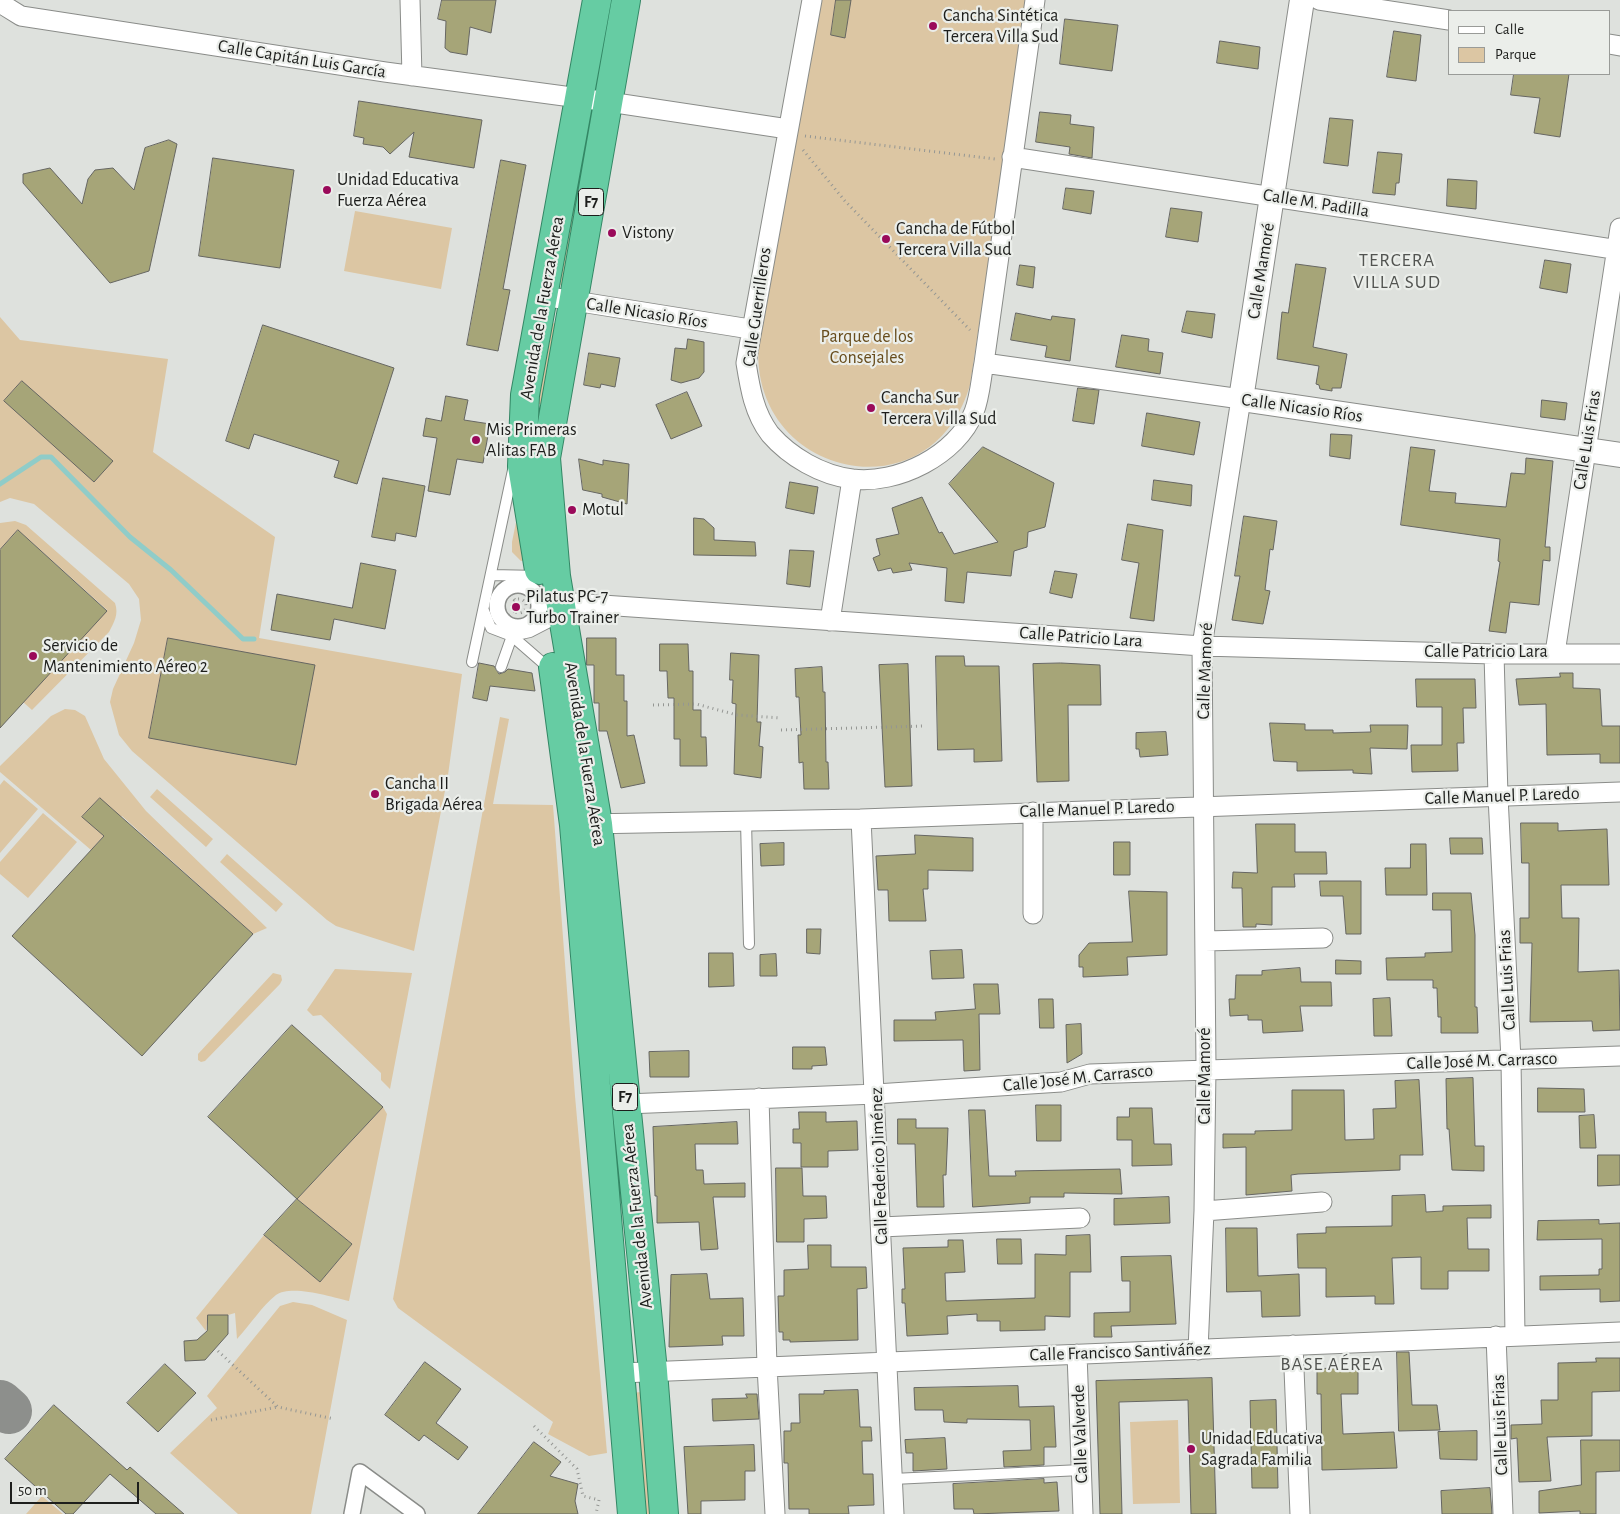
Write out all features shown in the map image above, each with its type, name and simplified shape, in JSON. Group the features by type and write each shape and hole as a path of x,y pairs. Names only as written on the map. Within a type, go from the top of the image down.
{"highway":[{"name":"Avenida de la Fuerza Aérea","path":"597,0 525,395 522,466 553,672 586,824 621,1373 632,1514"},
{"name":"Avenida de la Fuerza Aérea","path":"626,0 546,458 543,605 586,824 626,1104 653,1371 664,1514"}],"street":[{"path":"410,0 412,76"},
{"name":"Calle Guerrilleros","path":"812,0 790,133 750,329 746,363 756,411 769,433 787,451 811,466 852,479 867,479 897,474 931,462 957,440 974,412 984,363 1034,0"},
{"name":"Calle Mamoré","path":"1198,1350 1204,1211 1206,1068 1202,646 1302,0"},
{"path":"1319,0 1448,20"},
{"name":"Calle Capitán Luis García","path":"0,4 21,16 412,76 608,102 790,133"},
{"name":"Calle M. Padilla","path":"1012,160 1272,197 1618,250"},
{"name":"Calle Luis Frias","path":"1555,653 1620,228"},
{"name":"Calle Nicasio Ríos","path":"543,296 750,329"},
{"name":"Calle Nicasio Ríos","path":"984,363 1620,455"},
{"path":"830,621 852,479"},
{"name":"Calle Patricio Lara","path":"543,605 830,621 1202,646 1494,654 1620,654"},
{"name":"Calle Luis Frias","path":"1494,654 1498,796 1511,1060 1503,1514"},
{"name":"Calle Manuel P. Laredo","path":"586,824 861,819 1620,792"},
{"path":"1033,812 1033,914"},
{"name":"Calle Federico Jiménez","path":"861,819 876,1094 894,1514"},
{"path":"1205,941 1323,938"},
{"name":"Calle José M. Carrasco","path":"626,1104 876,1094 1061,1082 1090,1074 1206,1068 1620,1056"},
{"path":"759,1098 767,1366 776,1514"},
{"path":"1204,1211 1322,1202"},
{"path":"881,1227 1080,1218"},
{"name":"Calle Francisco Santiváñez","path":"621,1373 1620,1332"},
{"path":"1293,1345 1300,1514"},
{"name":"Calle Valverde","path":"1077,1354 1083,1514"},
{"path":"352,1514 360,1472 417,1514"}],"lane":[{"path":"472,662 522,431"},
{"path":"491,575 543,605 530,632 512,636"},
{"path":"484,610 491,628 512,636 553,672"},
{"path":"501,667 512,636"},
{"path":"746,821 749,944"},
{"path":"893,1479 1081,1470"}],"path":[{"path":"790,133 1012,160"},
{"path":"790,133 845,201 977,337 987,339"},
{"path":"508,591 515,600 525,601 527,606 543,605"},
{"path":"514,611 512,605 515,600"},
{"path":"514,611 518,613 543,605"},
{"path":"505,618 514,611"},
{"path":"653,705 696,704 737,715 781,718"},
{"path":"781,730 925,726"},
{"path":"218,1351 278,1407"},
{"path":"212,1420 278,1407 334,1419"},
{"path":"534,1426 577,1469 583,1496 599,1500 596,1514"}],"green space":[{"path":"607,0 614,0 597,89 594,89"},
{"name":"Parque de los Consejales","path":"822,0 1028,0 970,385 949,427 919,454 882,466 845,464 809,450 781,423 762,387 759,340"},
{"path":"591,112 593,114 563,285 560,285 588,113"},
{"path":"355,211 452,228 441,289 344,271"},
{"path":"0,317 20,340 168,359 153,452 275,537 259,638 462,674 448,775 414,951 336,926 327,920 132,751 119,735 110,702 113,689 134,643 141,620 139,599 129,584 34,504 10,498 0,502"},
{"path":"552,324 557,324 542,404 539,404 537,400"},
{"path":"521,498 527,560 521,561 512,552 512,542"},
{"path":"15,521 26,525 115,603 116,611 109,632 32,710 23,702 107,610 18,530 0,550 0,523"},
{"path":"65,709 75,710 85,716 104,759 146,811 267,928 253,934 122,816 91,850 0,772 0,766 51,716"},
{"path":"500,717 509,719 493,804 553,805 575,1096 607,1453 589,1456 548,1434 553,1422 398,1308 393,1299"},
{"path":"4,780 38,809 0,853 0,785"},
{"path":"157,789 213,839 206,847 150,797"},
{"path":"43,813 77,842 28,898 0,874 0,862"},
{"path":"227,854 283,904 276,912 220,862"},
{"path":"335,969 412,973 390,1089 381,1080 381,1073 321,1015 313,1016 307,1010"},
{"path":"273,973 281,975 282,980 280,984 205,1061 201,1062 198,1060 198,1054"},
{"path":"383,1107 387,1114 349,1301 312,1292 283,1292 276,1295 266,1305 237,1339 235,1313 208,1315 206,1331 196,1318 264,1235 320,1282 352,1244 297,1199"},
{"path":"293,1302 312,1305 347,1320 311,1514 238,1514 170,1453 217,1408 207,1396 280,1306"},
{"path":"642,1392 653,1514 641,1514 630,1393"},
{"path":"1178,1420 1180,1503 1133,1504 1130,1422"},
{"path":"42,1496 63,1514 26,1514"}],"building":[{"path":"442,0 496,0 491,33 470,27 467,55 450,52 445,48 446,21 438,19"},
{"path":"836,0 851,0 845,38 831,35"},
{"path":"1065,19 1118,25 1112,71 1060,64"},
{"path":"1394,31 1421,35 1416,81 1387,77"},
{"path":"1220,41 1260,47 1258,69 1217,63"},
{"path":"1514,75 1569,75 1560,137 1534,133 1540,98 1511,95"},
{"path":"359,101 482,120 474,168 409,157 414,132 390,154 383,147 363,144 364,138 354,136"},
{"path":"1040,112 1071,115 1070,124 1094,127 1092,158 1069,154 1070,147 1036,142"},
{"path":"1330,118 1353,120 1348,166 1324,163"},
{"path":"169,140 177,144 149,271 110,283 23,183 23,174 50,168 82,204 88,179 95,170 113,168 134,190 145,148"},
{"path":"1378,152 1402,154 1399,183 1396,183 1395,195 1373,193"},
{"path":"213,158 294,170 280,268 199,256"},
{"path":"501,160 526,165 503,289 510,290 498,351 467,345"},
{"path":"1448,179 1477,181 1476,209 1447,206"},
{"path":"1066,188 1094,191 1091,214 1063,209"},
{"path":"1171,208 1202,212 1198,242 1166,237"},
{"path":"1545,260 1571,264 1567,293 1540,288"},
{"path":"1296,264 1326,268 1313,347 1347,354 1341,388 1332,388 1332,391 1320,389 1319,385 1316,384 1319,366 1277,359 1282,312 1288,313"},
{"path":"1020,265 1035,267 1033,288 1017,285"},
{"path":"1187,311 1215,314 1212,338 1182,332"},
{"path":"1016,313 1051,320 1052,316 1075,319 1070,361 1045,357 1047,346 1011,340"},
{"path":"263,325 394,368 357,484 334,477 339,461 254,434 249,449 226,441"},
{"path":"1122,335 1149,339 1148,351 1163,353 1160,374 1116,367"},
{"path":"688,339 704,342 704,372 699,378 681,383 671,380 675,348 686,349"},
{"path":"589,353 620,358 615,387 601,384 600,388 584,385"},
{"path":"22,381 113,461 94,482 4,401"},
{"path":"1078,388 1099,390 1094,424 1073,421"},
{"path":"687,392 702,426 671,439 656,405"},
{"path":"446,396 468,400 464,420 490,424 483,463 457,459 450,495 428,491 437,438 423,436 426,418 441,421"},
{"path":"1542,400 1567,403 1565,420 1541,417"},
{"path":"1147,413 1200,422 1194,455 1142,446"},
{"path":"1331,434 1352,435 1350,459 1330,456"},
{"path":"983,447 1054,483 1045,527 1028,532 1027,547 1014,551 1011,576 967,572 964,603 945,601 947,568 909,563 912,570 893,573 891,568 878,571 873,558 880,555 876,539 899,534 892,508 922,497 939,533 942,532 954,554 998,542 949,484"},
{"path":"1411,447 1435,450 1429,491 1456,493 1455,503 1506,507 1511,473 1525,474 1526,458 1553,461 1545,547 1550,547 1550,561 1543,560 1539,605 1510,602 1506,633 1489,631 1500,562 1498,561 1500,539 1401,525"},
{"path":"579,459 603,465 603,460 629,464 627,504 602,497 602,494 583,490"},
{"path":"383,478 425,486 416,537 396,533 395,541 372,537"},
{"path":"1154,480 1192,485 1191,506 1152,500"},
{"path":"790,482 818,487 814,514 786,508"},
{"path":"1244,516 1277,521 1273,550 1270,549 1265,590 1270,591 1263,624 1232,620 1240,576 1235,576"},
{"path":"694,518 704,519 714,528 714,540 755,542 756,556 694,555"},
{"path":"1128,524 1163,530 1154,621 1130,618 1139,563 1122,560"},
{"name":"Servicio de Mantenimiento Aéreo 2","path":"18,530 107,611 0,728 0,550"},
{"path":"790,550 814,551 810,587 787,584"},
{"path":"361,563 396,570 385,629 334,619 330,640 271,630 277,594 352,608"},
{"path":"1055,571 1077,574 1072,598 1050,593"},
{"path":"168,638 315,665 296,765 149,738"},
{"path":"587,638 616,638 616,675 624,675 624,701 627,701 627,736 634,735 645,783 621,788 607,731 599,731 599,703 594,703 594,665 587,665"},
{"path":"660,644 688,644 689,671 693,671 693,710 701,710 701,737 706,737 707,766 680,766 680,739 674,739 674,698 668,698 667,671 660,671"},
{"path":"731,653 759,655 757,722 761,722 759,746 763,747 761,778 734,774 736,704 732,703 733,680 730,680"},
{"path":"936,656 964,656 965,666 999,666 1002,761 974,762 974,749 938,750"},
{"path":"479,663 494,666 499,674 508,669 532,673 535,691 490,686 487,701 473,698"},
{"path":"908,664 912,786 885,787 879,665"},
{"path":"1033,664 1100,665 1101,705 1068,705 1069,781 1037,782"},
{"path":"822,667 823,692 825,692 826,762 828,762 829,789 804,789 803,762 799,763 798,735 801,735 799,697 796,697 795,669"},
{"path":"1560,673 1573,673 1573,688 1600,689 1602,726 1620,726 1620,763 1600,763 1600,754 1547,755 1546,704 1519,705 1516,679 1560,677"},
{"path":"1416,679 1475,679 1476,708 1463,708 1464,743 1457,743 1458,771 1412,772 1411,745 1442,745 1442,707 1417,707"},
{"path":"1270,723 1305,724 1305,730 1333,730 1333,733 1371,732 1370,725 1408,725 1407,749 1370,748 1372,774 1353,773 1353,770 1297,771 1297,762 1274,761"},
{"path":"1166,732 1168,755 1140,757 1139,749 1136,749 1136,733"},
{"path":"100,798 253,934 142,1056 12,936 104,836 82,817"},
{"path":"1521,823 1558,823 1558,831 1607,829 1609,885 1561,885 1562,918 1579,918 1578,972 1619,970 1620,1030 1593,1031 1592,1021 1530,1022 1532,943 1520,943 1520,918 1529,918 1529,863 1522,863"},
{"path":"1256,824 1295,824 1295,852 1326,852 1327,874 1294,874 1295,887 1272,887 1272,925 1256,924 1256,927 1243,927 1242,888 1232,888 1233,872 1257,873"},
{"path":"915,835 973,838 973,871 928,870 928,889 923,889 926,921 889,921 888,890 878,890 876,856 915,854"},
{"path":"1450,838 1482,838 1483,854 1451,854"},
{"path":"1114,842 1130,842 1130,875 1114,875"},
{"path":"784,843 784,865 761,866 760,844"},
{"path":"1411,844 1426,844 1427,895 1386,895 1385,868 1410,868"},
{"path":"1320,881 1361,881 1361,934 1346,934 1343,896 1321,896"},
{"path":"1129,891 1167,892 1167,955 1127,957 1128,975 1083,977 1083,967 1079,967 1079,955 1089,943 1132,942"},
{"path":"1433,893 1471,893 1475,935 1475,1007 1477,1007 1478,1033 1441,1033 1441,1017 1438,1017 1437,988 1433,988 1433,980 1387,980 1386,958 1425,957 1425,953 1452,952 1451,910 1433,910"},
{"path":"807,929 821,929 820,954 807,953"},
{"path":"962,950 964,978 932,979 930,951"},
{"path":"709,953 733,953 734,986 709,987"},
{"path":"776,954 777,976 760,976 760,955"},
{"path":"1336,960 1361,961 1361,974 1336,974"},
{"path":"1300,968 1301,982 1331,982 1332,1006 1300,1006 1303,1031 1263,1033 1262,1020 1248,1020 1248,1015 1230,1016 1229,999 1235,999 1236,975 1262,975 1262,971"},
{"path":"974,984 998,984 1000,1014 979,1014 980,1070 964,1071 963,1040 894,1041 894,1020 936,1020 935,1012 975,1009"},
{"path":"1390,998 1392,1036 1374,1036 1373,999"},
{"path":"1039,999 1053,999 1054,1028 1040,1028"},
{"path":"1081,1024 1082,1054 1067,1063 1066,1025"},
{"path":"292,1025 383,1107 297,1199 208,1117"},
{"path":"793,1047 825,1047 827,1065 812,1066 812,1069 793,1069"},
{"path":"689,1051 689,1077 650,1077 649,1052"},
{"path":"1473,1078 1475,1146 1484,1146 1484,1171 1452,1170 1449,1129 1447,1129 1446,1079"},
{"path":"1419,1080 1423,1155 1400,1155 1400,1170 1291,1175 1292,1191 1246,1195 1246,1147 1223,1148 1223,1134 1255,1134 1255,1131 1292,1130 1292,1090 1344,1090 1345,1140 1374,1139 1373,1109 1396,1108 1395,1081"},
{"path":"1538,1088 1584,1089 1585,1112 1538,1112"},
{"path":"1036,1105 1061,1105 1061,1141 1037,1141"},
{"path":"1130,1108 1152,1108 1154,1144 1171,1144 1172,1165 1132,1166 1132,1140 1117,1140 1117,1117 1129,1117"},
{"path":"969,1110 985,1110 989,1176 1016,1176 1015,1171 1120,1169 1122,1194 1064,1193 1064,1197 1030,1197 1030,1203 973,1207"},
{"path":"799,1112 826,1112 826,1122 857,1121 858,1150 828,1151 828,1167 801,1167 801,1143 793,1143 793,1129 799,1129"},
{"path":"1594,1115 1596,1148 1580,1148 1579,1116"},
{"path":"898,1119 916,1119 916,1128 948,1128 946,1175 943,1175 944,1207 917,1207 915,1144 898,1144"},
{"path":"737,1122 738,1144 695,1144 696,1170 703,1170 704,1184 745,1183 745,1197 713,1197 718,1249 701,1250 699,1222 657,1223 653,1127"},
{"path":"1598,1155 1620,1155 1620,1185 1598,1186"},
{"path":"776,1168 802,1168 803,1196 826,1196 827,1218 804,1219 804,1242 777,1242"},
{"path":"1425,1195 1426,1212 1443,1211 1443,1206 1491,1205 1491,1218 1467,1218 1468,1249 1489,1249 1489,1271 1448,1271 1448,1289 1421,1289 1421,1257 1392,1258 1394,1304 1375,1304 1375,1296 1326,1297 1326,1268 1298,1268 1297,1234 1326,1233 1326,1227 1392,1226 1392,1196"},
{"path":"1169,1197 1170,1223 1114,1225 1114,1199"},
{"path":"297,1199 352,1244 320,1282 264,1235"},
{"path":"1599,1220 1599,1224 1620,1223 1620,1301 1600,1302 1600,1289 1540,1290 1540,1276 1599,1275 1599,1269 1602,1269 1602,1239 1537,1240 1538,1221"},
{"path":"1226,1228 1257,1228 1258,1276 1299,1274 1300,1316 1262,1317 1261,1291 1227,1292"},
{"path":"1090,1235 1091,1272 1070,1272 1070,1317 1045,1316 1045,1330 1000,1331 1000,1321 977,1321 977,1314 947,1316 948,1334 907,1336 905,1303 902,1303 902,1289 905,1289 903,1248 948,1247 948,1240 963,1240 965,1272 945,1273 946,1301 1035,1298 1035,1254 1066,1255 1066,1236"},
{"path":"997,1239 1021,1239 1022,1264 998,1264"},
{"path":"808,1245 831,1245 831,1267 866,1267 867,1288 857,1289 858,1340 790,1342 790,1340 783,1340 783,1332 779,1332 778,1296 784,1296 784,1270 808,1269"},
{"path":"1171,1256 1176,1324 1111,1326 1112,1337 1094,1337 1094,1313 1130,1312 1130,1281 1122,1281 1121,1257"},
{"path":"707,1274 710,1299 743,1298 744,1336 722,1336 723,1345 669,1347 671,1275"},
{"path":"208,1315 228,1315 228,1334 205,1360 185,1361 184,1341 197,1340 207,1331"},
{"path":"1397,1352 1409,1352 1412,1405 1437,1405 1440,1430 1399,1431"},
{"path":"1596,1358 1620,1358 1620,1391 1592,1392 1592,1436 1547,1437 1551,1481 1519,1482 1517,1438 1511,1439 1511,1425 1542,1424 1541,1400 1558,1400 1558,1363 1596,1362"},
{"path":"425,1362 461,1389 436,1423 468,1447 458,1460 424,1435 419,1441 385,1415"},
{"path":"165,1364 196,1393 158,1432 127,1403"},
{"path":"1358,1368 1358,1394 1341,1394 1343,1434 1394,1432 1397,1468 1322,1470 1321,1394 1317,1394 1317,1369"},
{"path":"1212,1378 1216,1514 1191,1514 1188,1400 1119,1402 1122,1514 1100,1514 1096,1381"},
{"path":"1018,1386 1019,1407 1054,1406 1056,1447 1044,1447 1044,1465 1004,1467 1003,1451 1031,1450 1030,1420 967,1419 967,1423 944,1422 943,1410 915,1410 914,1388"},
{"path":"858,1390 860,1427 871,1427 872,1441 862,1441 863,1474 873,1474 874,1505 848,1506 849,1514 809,1514 809,1509 789,1509 788,1463 784,1463 784,1431 791,1431 791,1423 800,1423 799,1394 824,1394 824,1391"},
{"path":"746,1394 757,1394 759,1419 713,1421 712,1399 747,1398"},
{"path":"1276,1400 1278,1488 1252,1488 1250,1401"},
{"path":"54,1405 127,1470 130,1467 184,1514 156,1514 110,1474 73,1514 66,1514 5,1459"},
{"path":"1477,1431 1477,1460 1440,1459 1438,1432"},
{"path":"945,1438 947,1469 913,1471 913,1453 906,1453 905,1440"},
{"path":"1581,1440 1620,1440 1620,1471 1596,1472 1596,1514 1580,1514 1580,1511 1539,1513 1539,1491 1581,1485"},
{"path":"534,1442 561,1462 550,1476 578,1484 575,1501 578,1514 478,1514"},
{"path":"754,1445 755,1471 745,1471 745,1500 701,1501 701,1514 688,1514 684,1447"},
{"path":"1044,1479 1044,1483 1057,1482 1059,1511 974,1514 973,1509 954,1509 953,1484"},
{"path":"1490,1488 1492,1514 1442,1514 1441,1491"}],"waterway":[{"path":"0,484 41,457 51,457 130,537 171,570 243,639 254,639"}],"taxiway":[{"path":"0,1403 9,1411"}],"place":[{"name":"Cancha Sintética Tercera Villa Sud","path":"933,26"},
{"name":"Unidad Educativa Fuerza Aérea","path":"327,190"},
{"name":"Vistony","path":"612,233"},
{"name":"Cancha de Fútbol Tercera Villa Sud","path":"886,239"},
{"name":"Cancha Sur Tercera Villa Sud","path":"871,408"},
{"name":"Mis Primeras Alitas FAB","path":"476,440"},
{"name":"Motul","path":"572,510"},
{"name":"Pilatus PC-7 Turbo Trainer","path":"516,607"},
{"name":"Servicio de Mantenimiento Aéreo 2","path":"33,656"},
{"name":"Cancha II Brigada Aérea","path":"375,794"},
{"name":"Unidad Educativa Sagrada Familia","path":"1191,1449"}],"district":[{"name":"TERCERA VILLA SUD","path":"1397,271"},
{"name":"BASE AÉREA","path":"1332,1364"}]}
